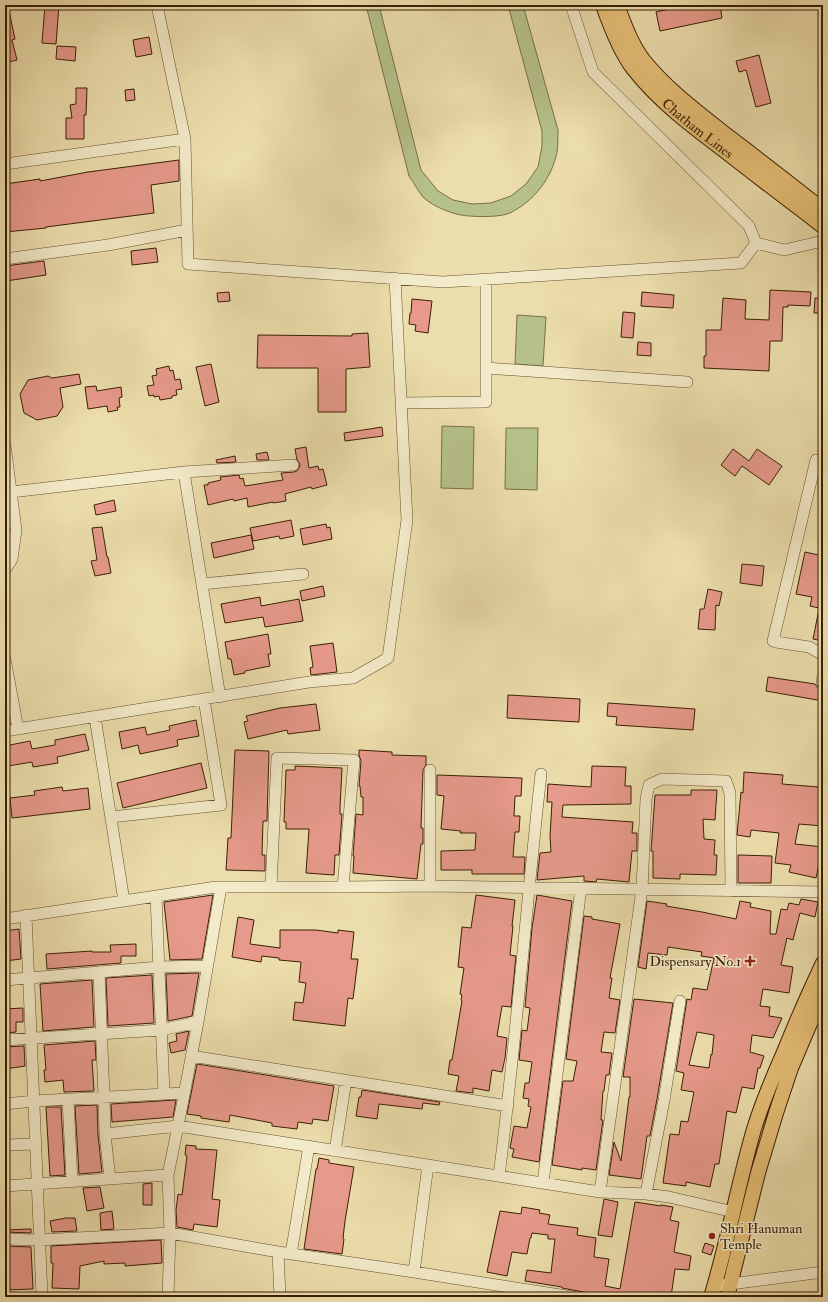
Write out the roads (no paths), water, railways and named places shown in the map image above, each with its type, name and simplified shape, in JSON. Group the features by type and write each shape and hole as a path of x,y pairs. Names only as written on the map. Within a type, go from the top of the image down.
{"highway":[{"name":"Chatham Lines","path":"604,5 611,23 633,67 654,91 689,122 823,225"},
{"name":"Chatham Lines","path":"616,5 632,43 642,59 666,88 823,211"}],"main road":[{"path":"713,1292 744,1167 763,1104 806,998 823,963"},
{"path":"729,1290 758,1173 776,1113 791,1068 823,993"}],"street":[{"path":"157,5 185,139 188,264 443,282 741,263 756,244"},
{"path":"571,5 593,72 749,226 756,244"},
{"path":"5,164 185,139"},
{"path":"5,259 108,245 187,230"},
{"path":"756,244 784,250 823,241"},
{"path":"5,731 310,682 353,678 388,658 407,520 395,278"},
{"path":"401,403 486,402 486,279"},
{"path":"486,368 687,382"},
{"path":"5,445 12,492 10,530 12,558 5,570"},
{"path":"823,462 816,460 773,641 808,647 823,655"},
{"path":"12,492 184,472 293,465"},
{"path":"184,472 220,697"},
{"path":"202,584 303,574"},
{"path":"5,659 18,729"},
{"path":"111,817 221,805 204,699"},
{"path":"95,717 124,900"},
{"path":"271,887 277,758 354,760 343,887"},
{"path":"430,770 430,886"},
{"path":"499,1176 508,1106 528,888 541,774"},
{"path":"600,1192 642,889 646,799 649,785 662,779 726,780 730,793 731,891"},
{"path":"5,919 124,900 221,887 430,886 823,892"},
{"path":"168,1297 170,1233 168,1175 198,1022 221,887"},
{"path":"543,1183 582,888"},
{"path":"156,896 164,1094"},
{"path":"26,915 42,1297"},
{"path":"5,980 159,967 207,966"},
{"path":"99,972 105,1134 110,1179"},
{"path":"646,1194 664,1100 680,1001"},
{"path":"5,1040 161,1030 198,1022"},
{"path":"191,1056 508,1106"},
{"path":"335,1150 346,1080"},
{"path":"5,1104 34,1101 184,1093"},
{"path":"68,1099 72,1181"},
{"path":"105,1134 178,1126 600,1192 646,1194 669,1197 734,1212"},
{"path":"5,1146 36,1144"},
{"path":"291,1254 309,1146"},
{"path":"414,1272 428,1165"},
{"path":"5,1186 168,1175"},
{"path":"5,1239 39,1240 170,1233 278,1252 573,1297"},
{"path":"278,1252 280,1297"},
{"path":"713,1292 823,1272"}],"place":[{"name":"Dispensary No.1","path":"750,961"},
{"name":"Shri Hanuman Temple","path":"712,1236"}]}
